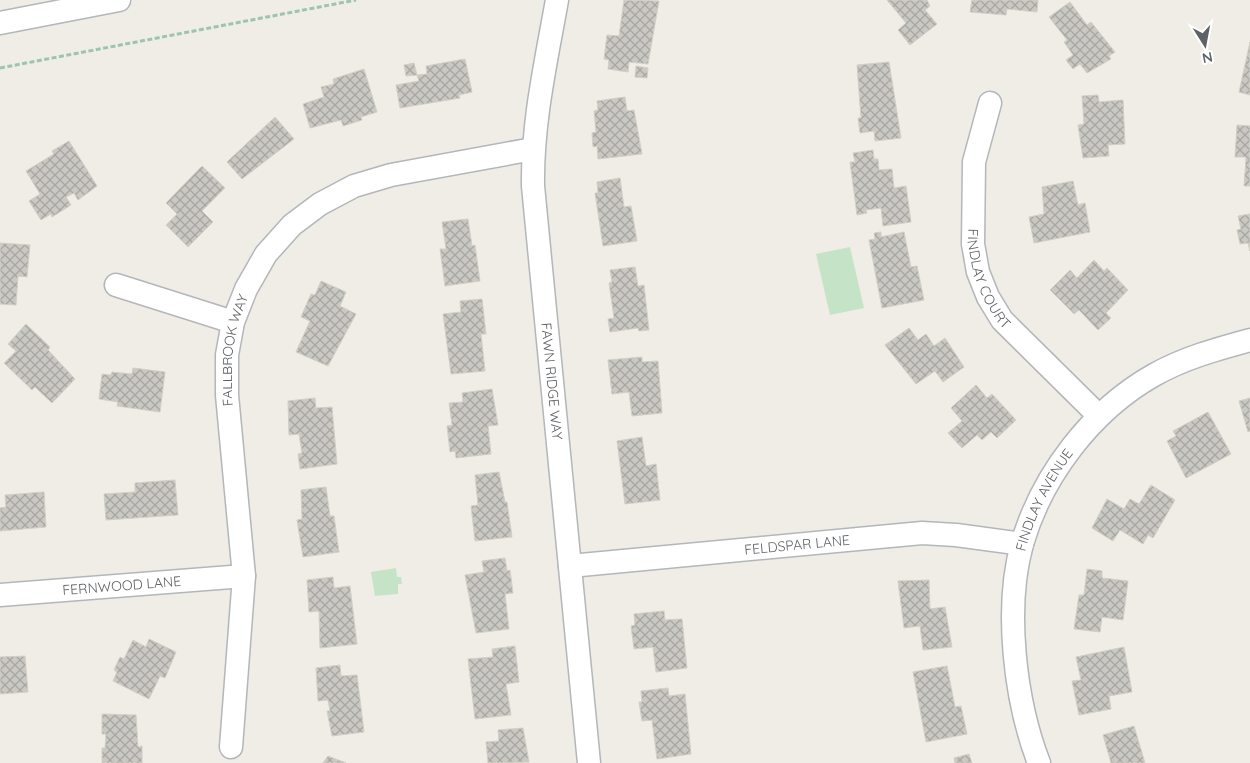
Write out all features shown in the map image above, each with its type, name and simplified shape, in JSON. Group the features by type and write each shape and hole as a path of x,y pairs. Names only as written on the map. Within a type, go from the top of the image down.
{"street":[{"path":"1,18 119,0"},
{"name":"FAWN RIDGE WAY","path":"557,0 533,149 533,186 589,763"},
{"name":"FINDLAY COURT","path":"990,103 974,162 973,244 978,272 988,297 1002,320 1099,416"},
{"name":"FALLBROOK WAY","path":"231,747 244,576 227,394 227,355 233,322 246,289 266,254 292,225 320,204 354,186 391,175 533,149"},
{"path":"116,285 233,322"},
{"name":"FINDLAY AVENUE","path":"1039,763 1026,723 1016,652 1014,600 1022,544 1043,494 1078,439 1099,416 1154,375 1184,360 1250,340"},
{"name":"FELDSPAR LANE","path":"570,566 922,533 956,535 1022,544"},
{"name":"FERNWOOD LANE","path":"0,595 244,576"}],"path":[{"path":"0,68 356,0"}],"green space":[{"path":"850,247 864,308 830,315 816,254"},
{"path":"396,568 397,577 401,577 402,584 398,584 398,594 375,596 371,572"}],"building":[{"path":"624,0 659,1 648,64 629,62 628,72 608,69 609,60 604,59 607,35 619,36"},
{"path":"887,0 927,0 930,6 925,10 937,24 910,45 898,30 906,23"},
{"path":"972,0 1038,0 1037,12 1007,9 1006,15 970,12"},
{"path":"1070,2 1087,25 1091,22 1115,52 1109,56 1111,59 1087,73 1080,64 1073,69 1066,60 1073,55 1064,42 1067,40 1049,17"},
{"path":"1250,42 1250,95 1239,92"},
{"path":"465,59 472,92 459,95 460,98 400,108 396,85 419,81 417,75 427,74 426,66"},
{"path":"889,62 901,138 875,141 874,131 860,133 858,118 861,118 857,65"},
{"path":"414,63 417,75 406,76 404,65"},
{"path":"636,66 648,68 647,78 635,77"},
{"path":"364,69 377,112 361,117 362,120 343,126 341,120 310,128 303,104 324,97 321,87 334,84 333,79"},
{"path":"1098,95 1099,102 1123,100 1125,144 1108,145 1109,156 1083,158 1078,125 1084,124 1082,96"},
{"path":"625,97 627,111 634,110 642,154 598,159 597,146 593,147 592,133 596,132 594,111 598,110 597,101"},
{"path":"275,117 294,139 242,179 227,162"},
{"path":"1237,125 1250,126 1250,186 1244,186 1246,157 1235,157"},
{"path":"69,141 97,186 78,200 74,193 66,197 71,205 52,217 51,214 41,220 29,201 40,194 26,171 54,154 52,151"},
{"path":"873,150 874,159 878,159 879,170 892,169 894,188 906,186 911,222 883,226 881,208 866,210 867,213 857,215 850,162 855,162 853,153"},
{"path":"202,166 225,188 202,211 213,222 188,247 166,225 177,214 166,203"},
{"path":"620,178 624,207 631,206 637,241 603,246 595,193 598,193 597,182"},
{"path":"1073,181 1078,205 1085,203 1090,232 1034,243 1029,217 1044,214 1042,187"},
{"path":"1250,214 1250,251 1248,243 1240,244 1237,230 1241,229 1238,216"},
{"path":"468,219 472,246 475,245 480,281 445,286 440,249 446,249 442,222"},
{"path":"881,232 881,237 904,232 911,267 917,266 924,300 882,308 869,240 875,239 874,233"},
{"path":"0,243 30,245 27,277 18,276 16,305 0,304"},
{"path":"1094,260 1104,271 1107,268 1128,290 1106,313 1111,318 1098,330 1079,310 1074,314 1050,290 1070,270 1077,278"},
{"path":"635,267 638,286 644,285 649,330 639,331 638,328 610,332 608,319 614,318 609,283 612,282 610,270"},
{"path":"321,281 346,292 340,306 356,314 328,366 296,352 310,321 301,317 311,294 315,295"},
{"path":"482,299 486,334 481,334 485,371 451,374 443,314 461,312 460,301"},
{"path":"26,324 50,347 48,350 75,379 52,403 35,387 32,390 4,363 16,351 8,344"},
{"path":"909,328 918,340 926,334 934,346 945,338 964,367 943,382 935,371 916,384 885,345"},
{"path":"642,357 642,362 658,361 662,413 632,416 629,392 612,394 608,360"},
{"path":"133,368 165,372 160,412 117,406 118,402 99,399 102,374 111,375 112,372 132,374"},
{"path":"976,385 987,398 992,394 1016,420 997,438 991,432 982,440 977,435 962,448 948,433 962,421 951,408"},
{"path":"492,389 498,425 488,426 491,454 456,458 455,451 450,452 447,426 452,425 449,403 463,402 462,393"},
{"path":"315,398 316,408 332,407 337,464 300,469 298,454 302,453 299,434 289,435 288,401"},
{"path":"1250,398 1250,431 1248,432 1239,401"},
{"path":"1208,412 1231,454 1186,478 1167,441 1176,436 1173,431"},
{"path":"642,437 646,466 656,464 660,500 625,504 617,441"},
{"path":"499,472 505,502 507,502 512,537 475,541 471,506 478,505 475,475"},
{"path":"175,480 178,515 106,520 104,494 135,492 135,483"},
{"path":"1151,485 1175,500 1153,538 1148,535 1143,544 1120,530 1113,541 1092,528 1107,499 1124,509 1130,499 1139,504"},
{"path":"326,487 330,516 334,516 339,552 303,557 297,520 302,519 301,490"},
{"path":"44,492 46,527 0,531 0,508 6,507 5,495"},
{"path":"505,558 507,571 510,570 513,593 505,594 509,629 476,633 465,575 484,572 482,561"},
{"path":"1087,569 1102,571 1102,578 1128,581 1123,620 1102,617 1100,632 1074,629 1079,595 1084,595"},
{"path":"333,577 334,588 350,586 357,644 320,648 319,611 309,612 307,580"},
{"path":"929,580 930,609 945,607 952,647 923,650 920,626 904,628 898,581"},
{"path":"664,611 665,620 682,619 687,668 656,672 653,647 634,649 631,626 635,625 634,614"},
{"path":"149,639 176,652 165,678 160,676 149,699 113,681 117,672 114,670 120,657 124,659 133,640 146,647"},
{"path":"515,646 519,682 506,684 511,715 475,719 468,659 493,657 492,649"},
{"path":"1124,647 1132,692 1109,696 1111,709 1079,715 1072,681 1081,680 1076,657"},
{"path":"25,656 28,692 0,694 0,657"},
{"path":"340,665 341,676 357,675 364,732 332,736 327,711 330,711 328,700 318,701 316,668"},
{"path":"947,666 955,707 961,706 967,734 926,742 913,672"},
{"path":"668,688 669,696 685,694 691,754 657,759 652,720 642,721 639,702 642,702 641,691"},
{"path":"102,714 136,715 138,747 142,746 142,763 102,763 102,748 105,748 106,734 102,734"},
{"path":"1134,726 1145,763 1111,763 1103,735"},
{"path":"523,728 529,762 488,763 486,742 499,741 498,730"},
{"path":"969,754 972,763 955,763 954,758"},
{"path":"328,756 346,763 323,763"}]}
